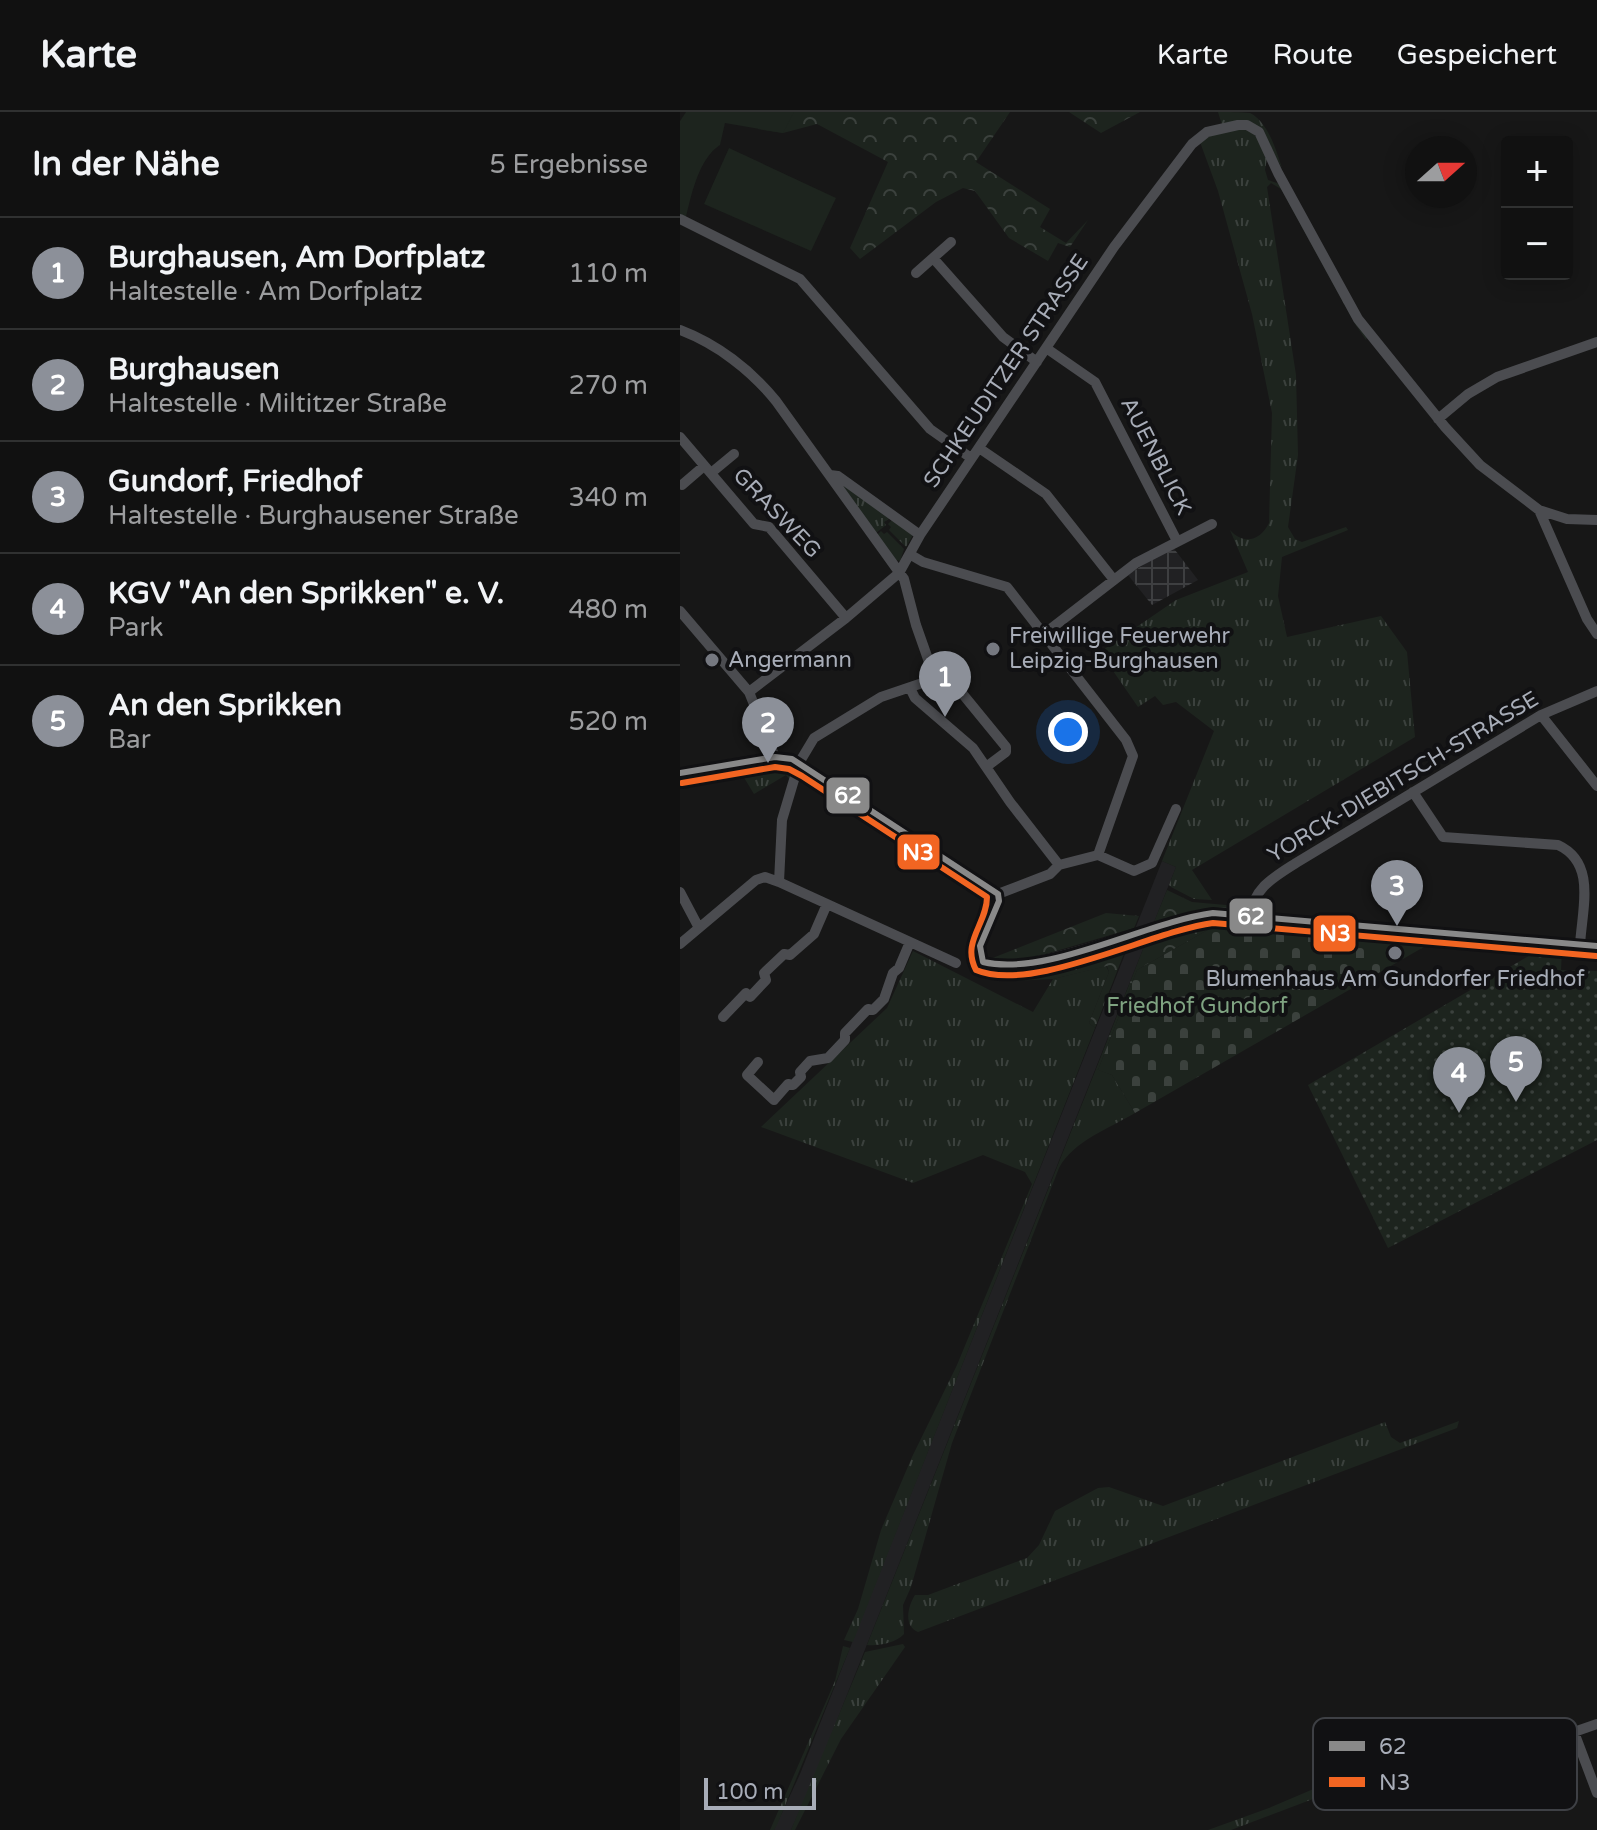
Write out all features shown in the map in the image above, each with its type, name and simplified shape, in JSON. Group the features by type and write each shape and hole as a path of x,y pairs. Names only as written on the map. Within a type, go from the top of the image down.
{"street":[{"name":"SCHKEUDITZER STRASSE","path":"749,692 899,573 971,458 1123,236 1192,144 1207,132 1238,125 1252,127 1262,136 1358,319 1438,419"},
{"path":"680,219 800,279 930,429 971,458"},
{"path":"916,273 951,242"},
{"path":"933,258 1003,337 1037,362"},
{"path":"680,330 725,354 764,386 830,475 909,589 919,636 935,679"},
{"path":"1597,342 1497,377 1468,394 1438,419 1480,465 1539,510 1567,519 1597,520"},
{"name":"AUENBLICK","path":"1044,634 1136,563 1177,541 1095,382 1046,348"},
{"name":"GRASWEG","path":"680,437 754,524 769,527 846,618"},
{"path":"979,448 1046,494 1114,580"},
{"name":"GRASWEG","path":"682,485 734,454"},
{"path":"830,475 838,476 920,535"},
{"path":"1539,510 1592,616 1597,634"},
{"path":"1177,541 1212,524"},
{"path":"911,555 923,562 1007,587 1126,740 1133,756 1098,855"},
{"path":"680,611 749,692 780,757"},
{"path":"779,882 782,820 799,763 818,734 881,697 935,679 945,677 952,681 1006,747 1006,752 986,767"},
{"path":"910,688 915,698 973,748 1059,865"},
{"name":"YORCK-DIEBITSCH-STRASSE","path":"1251,916 1251,902 1255,896 1279,874 1541,715 1597,691"},
{"path":"1541,715 1597,786"},
{"path":"680,773 780,757 799,763 998,894 999,901 980,946 980,958 991,967 1007,967 1058,955 1208,914 1597,946"},
{"path":"1413,792 1443,837 1558,845 1574,855 1585,876 1580,945"},
{"path":"998,894 1050,874 1059,865 1098,855 1134,871 1152,863 1176,809"},
{"path":"680,944 756,880 765,877 956,963"},
{"path":"680,892 699,928"},
{"path":"723,1017 746,993 750,997 758,989 766,980 764,973 784,954 790,955 810,940 827,904"},
{"path":"758,1062 747,1075 774,1100 788,1084 793,1085 801,1077 800,1072 810,1061 828,1058 845,1040 845,1033 868,1009 873,1010 884,999 893,973 899,968 910,942"},
{"path":"1577,1731 1597,1724"},
{"path":"1577,1740 1597,1793"}],"shaded area":[{"path":"1172,546 1198,580 1152,605 1128,575"},
{"path":"1162,861 1176,867 1154,922 1150,923 1146,934 1149,934 812,1783 791,1830 774,1830 800,1774"}],"green space":[{"path":"686,112 794,112 783,133 725,123 720,145 706,159 696,179 685,221 680,217 680,121"},
{"path":"760,112 1010,112 976,162 1050,209 1040,227 1066,243 1088,220 1070,247 1058,243 1048,261 1009,238 975,191 963,188 936,202 860,259 850,248 888,162 817,124 783,133 758,129"},
{"path":"1069,112 1140,112 1101,133"},
{"path":"1218,112 1250,113 1256,117 1270,137 1282,168 1260,130 1222,125"},
{"path":"1238,129 1253,131 1267,158 1265,170 1268,180 1280,184 1367,337 1366,340 1355,324 1281,189 1271,183 1267,187 1296,375 1298,455 1288,527 1295,539 1302,542 1346,527 1348,530 1282,557 1278,596 1287,637 1381,616 1407,652 1415,737 1192,870 1212,900 1194,899 1171,887 1169,885 1176,867 1162,861 1214,731 1176,702 1163,705 1155,696 1138,707 1100,652 1176,600 1248,572 1230,530 1241,538 1252,539 1262,534 1269,523 1272,413 1252,314 1218,191 1200,142 1214,134"},
{"path":"729,148 836,198 811,251 704,204"},
{"path":"845,484 892,517 876,533 843,486"},
{"path":"893,519 914,533 906,547 889,530 891,527 888,524"},
{"path":"881,531 884,534 887,532 904,549 900,561 893,559 877,535"},
{"path":"778,763 789,769 790,780 786,775 754,794 740,771 742,768"},
{"path":"1167,890 1192,902 1237,906 1233,909 1197,910 1154,922"},
{"path":"1106,913 1139,916 1134,928 1029,959 994,962 990,959"},
{"path":"1222,917 1248,920 1250,925 1220,923 1137,970 1096,1069 1149,934 1198,920"},
{"name":"Friedhof Gundorf","path":"1220,923 1385,936 1387,941 1396,937 1425,938 1429,944 1135,1113 1112,1075 1098,1070 1137,970"},
{"path":"1126,942 1095,1028 1089,1023 1109,972 1107,966 1053,979 1011,981 1009,972 1027,970"},
{"path":"1544,947 1562,948 1561,970 1597,971 1597,1140 1388,1248 1308,1085"},
{"path":"913,951 1033,1012 1053,979 1106,966 1109,972 1089,1023 1095,1028 853,1642 844,1640 858,1609 881,1530 957,1365 1032,1184 1025,1172 983,1155 913,1183 761,1127 887,1008"},
{"path":"1096,1069 1112,1075 1135,1113 1073,1150 1059,1168 952,1443 911,1587 903,1605 904,1634 887,1643 867,1645"},
{"path":"1459,1421 1457,1428 918,1632 910,1625 909,1610 915,1595 928,1595 1027,1558 1039,1545 1055,1511 1098,1488 1109,1487 1163,1506 1385,1422 1391,1437 1400,1443"},
{"path":"903,1644 905,1647 841,1739 795,1830 791,1830 865,1652"},
{"path":"843,1646 850,1648 777,1825 770,1830 835,1681"},
{"path":"1313,1789 1313,1799 1231,1830 1208,1830"}],"transit line":[{"name":"62","path":"680,773 775,757 792,759 998,894"},
{"name":"N3","path":"682,783 775,767 789,769 802,776 987,897 973,942 972,960 976,970 1000,975 1060,968 1213,923 1596,956"},
{"name":"62","path":"998,894 999,901 980,946 983,962 1009,965 1066,955 1186,918 1213,913 1597,946"}],"place":[{"name":"Freiwillige Feuerwehr Leipzig-Burghausen","path":"993,649"},
{"name":"Angermann","path":"712,660"},
{"name":"Burghausen, Am Dorfplatz","path":"945,717"},
{"name":"Burghausen","path":"768,763"},
{"name":"Gundorf, Friedhof","path":"1397,926"},
{"name":"Blumenhaus Am Gundorfer Friedhof","path":"1395,953"},
{"name":"An den Sprikken","path":"1516,1102"},
{"name":"KGV \"An den Sprikken\" e. V.","path":"1459,1113"}]}
